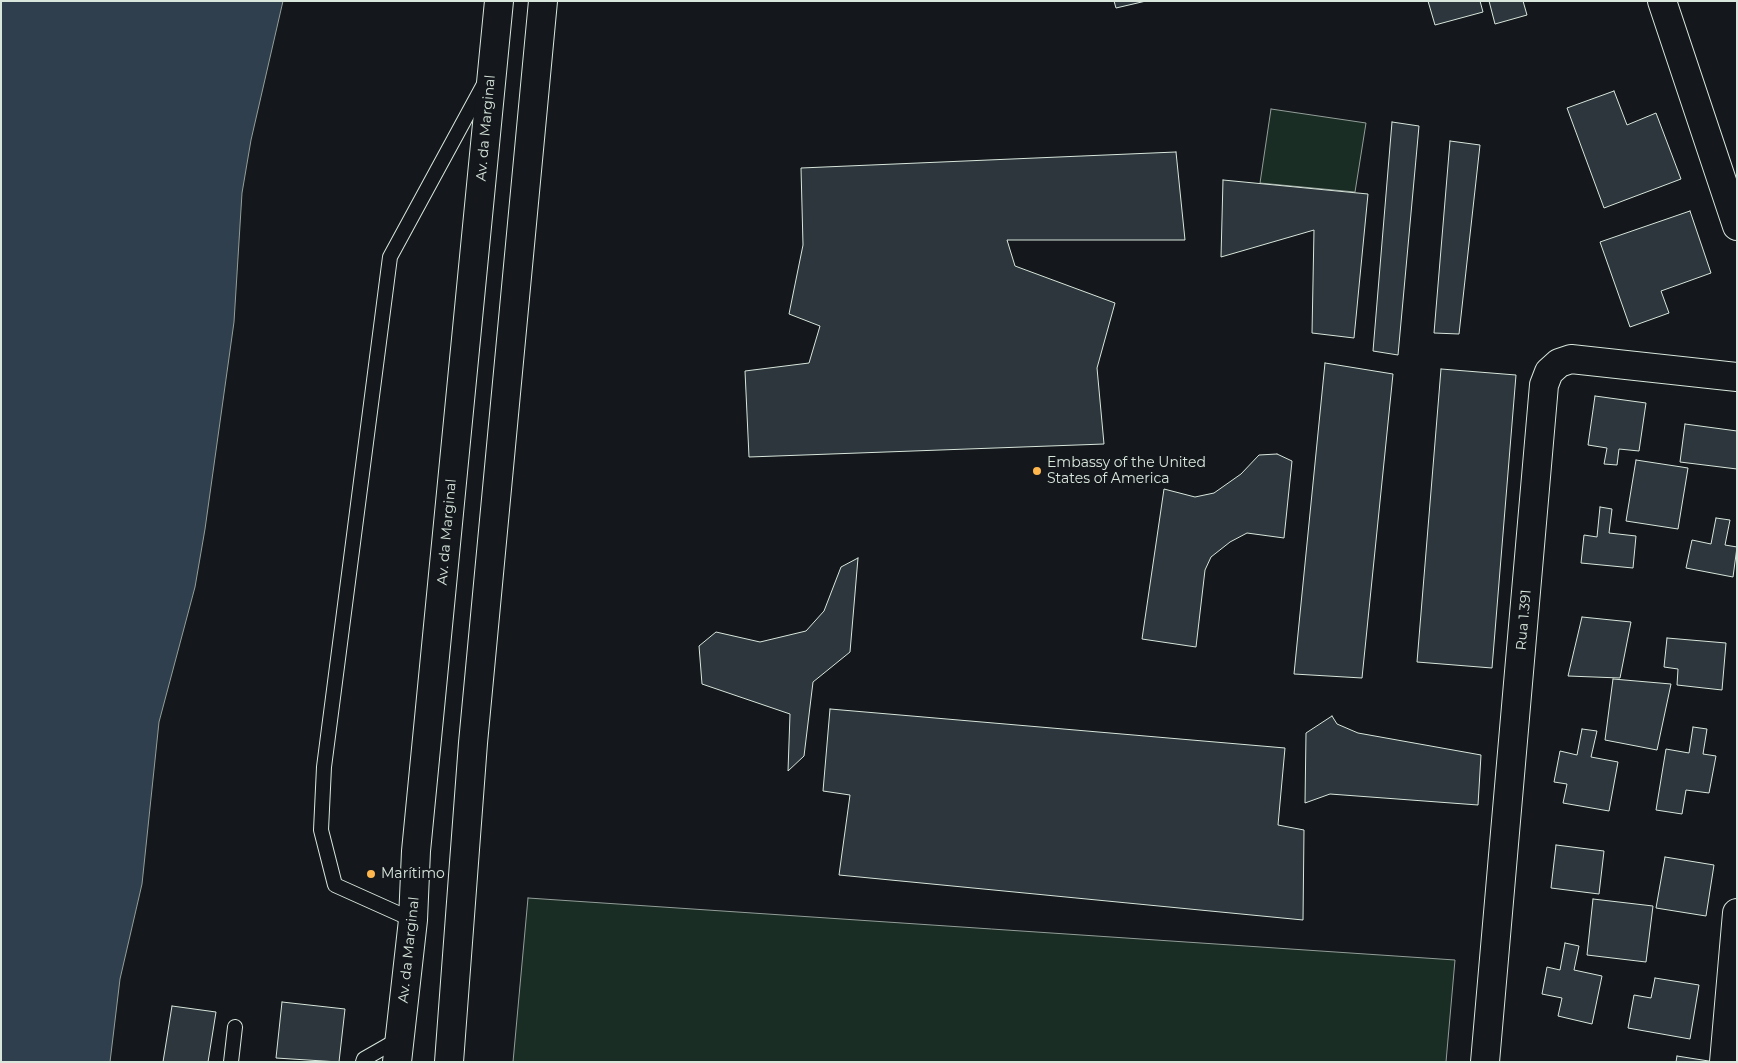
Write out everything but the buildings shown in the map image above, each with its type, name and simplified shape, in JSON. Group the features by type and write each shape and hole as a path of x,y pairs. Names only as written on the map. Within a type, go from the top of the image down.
{"main road":[{"name":"Av. da Marginal","path":"398,1050 413,920 416,851 499,1"},
{"path":"449,1062 473,743 543,1"},
{"path":"1662,1 1729,169 1737,226"},
{"name":"Rua 1.391","path":"1484,1062 1544,385 1549,372 1558,363 1571,359 1737,377"},
{"path":"1724,1062 1737,913"}],"lane":[{"path":"413,920 335,885 322,830 324,767 390,257 492,69"},
{"path":"231,1062 236,1027"},
{"path":"363,1062 364,1060 398,1050"}],"green space":[{"path":"1271,109 1366,123 1355,192 1260,183"},
{"path":"528,898 1455,960 1446,1062 513,1062"}],"water":[{"path":"1,1 283,1 251,140 242,193 234,322 205,529 195,587 159,722 142,884 120,979 110,1062 1,1062"}],"place":[{"name":"Embassy of the United States of America","path":"1037,471"},
{"name":"Marítimo","path":"371,874"}]}
